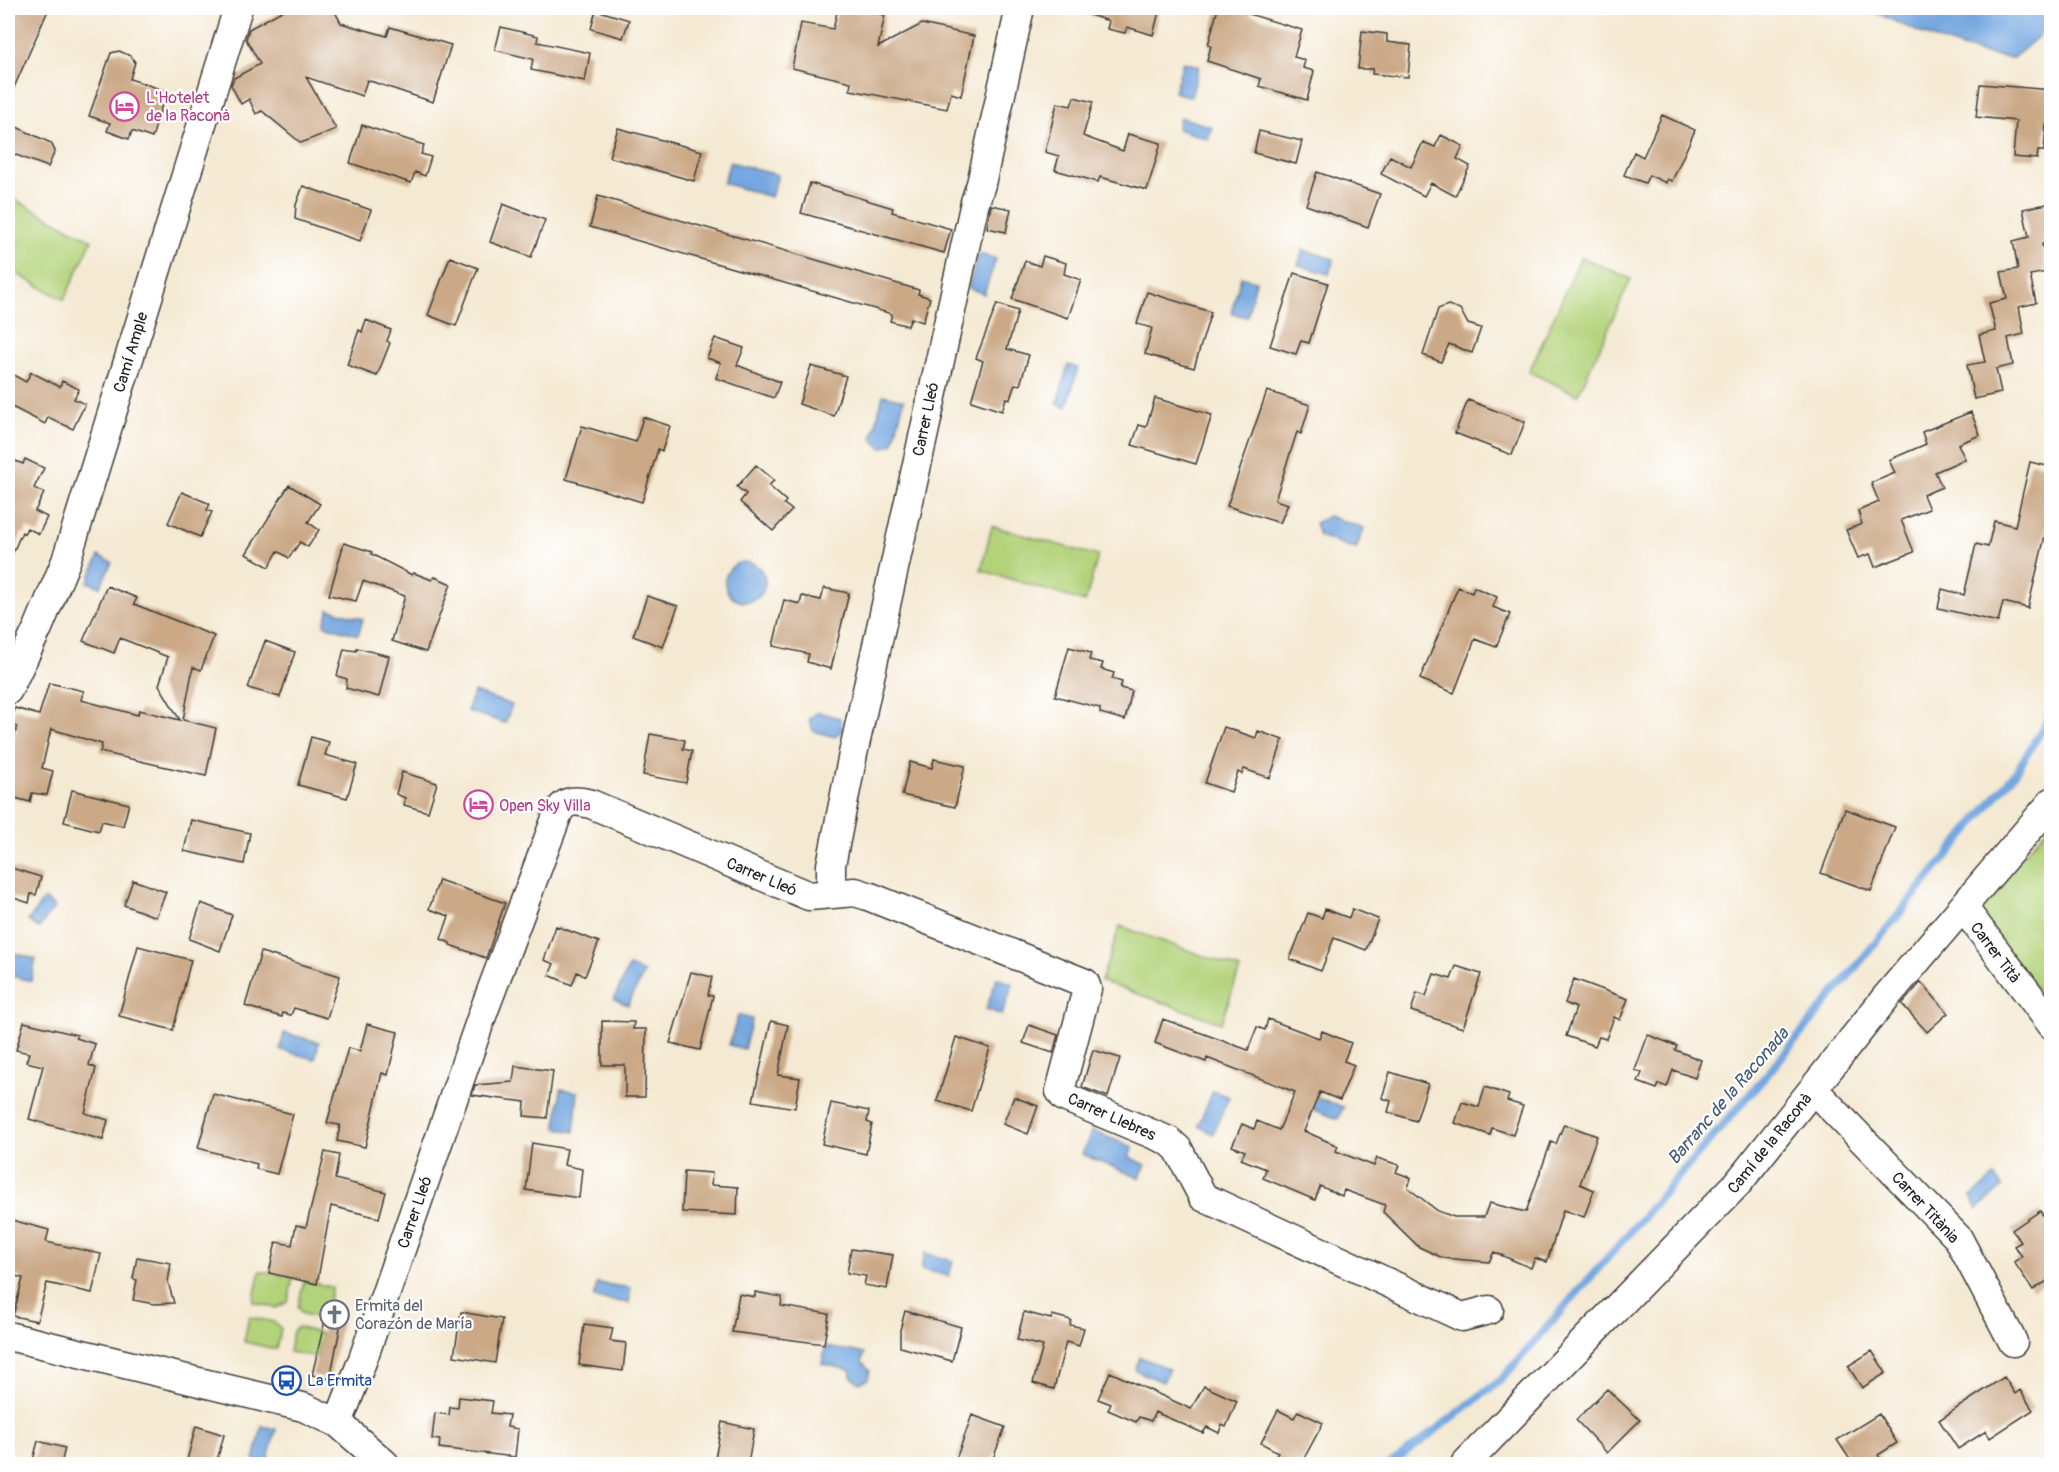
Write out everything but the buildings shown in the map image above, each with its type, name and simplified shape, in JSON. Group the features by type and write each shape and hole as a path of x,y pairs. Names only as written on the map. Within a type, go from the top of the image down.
{"street":[{"name":"Camí Ample","path":"8,690 38,628 66,561 238,8"},
{"name":"Carrer Lleó","path":"338,1423 367,1348 483,1013 561,807 574,801 591,804 809,896 831,894 831,865 853,754 936,367 981,184 1020,8"},
{"name":"Camí de la Raconà","path":"1465,1464 1716,1208 1887,996 2052,802"},
{"name":"Carrer Llebres","path":"831,894 855,892 868,896 1085,983 1087,989 1060,1091 1065,1097 1169,1141 1178,1149 1203,1197 1462,1317 1489,1310"},
{"name":"Carrer Tità","path":"1963,907 2052,1025"},
{"name":"Carrer Titània","path":"1814,1089 1958,1238 2013,1342"},
{"path":"8,1336 303,1407 338,1423 385,1464"}],"green space":[{"path":"8,196 92,240 64,300 8,269"},
{"path":"1581,257 1631,279 1578,395 1529,372"},
{"path":"992,526 1098,556 1085,602 981,570"},
{"path":"2051,824 2051,1009 1974,907"},
{"path":"1120,926 1240,969 1221,1023 1101,981"},
{"path":"260,1271 293,1278 288,1302 276,1308 253,1302"},
{"path":"304,1281 332,1287 325,1319 303,1314 298,1307"},
{"path":"249,1317 274,1322 281,1329 276,1349 244,1342"},
{"path":"298,1327 322,1334 316,1357 289,1352 293,1331"}],"water":[{"path":"934,8 973,8 970,17"},
{"path":"1867,8 2051,8 2051,26 2013,58 1975,52 1956,46"},
{"path":"1183,62 1199,66 1191,97 1174,92"},
{"path":"1180,117 1212,127 1208,139 1177,129"},
{"path":"730,162 778,175 771,197 723,183"},
{"path":"1303,250 1334,259 1329,274 1298,265"},
{"path":"979,254 996,259 984,294 968,288"},
{"path":"1241,277 1256,281 1247,317 1231,313"},
{"path":"1068,365 1078,368 1067,407 1057,404"},
{"path":"883,395 904,400 893,444 882,448 872,439"},
{"path":"1328,516 1364,528 1356,549 1319,536 1315,523"},
{"path":"99,556 112,562 100,587 88,582"},
{"path":"745,562 759,568 765,582 759,596 745,602 731,596 725,582 731,568"},
{"path":"329,609 363,619 358,635 324,625"},
{"path":"474,692 512,705 505,723 467,711"},
{"path":"818,712 840,718 842,730 835,737 813,731 809,719"},
{"path":"44,899 55,907 39,928 28,921"},
{"path":"8,951 36,959 31,981 8,975"},
{"path":"629,966 644,973 628,1005 614,999"},
{"path":"997,978 1013,984 1002,1015 986,1009"},
{"path":"738,1015 752,1019 744,1049 729,1045"},
{"path":"284,1033 319,1042 315,1059 280,1050"},
{"path":"561,1089 578,1092 574,1132 556,1128"},
{"path":"1213,1091 1229,1097 1213,1134 1198,1126"},
{"path":"1314,1097 1343,1107 1338,1119 1309,1108"},
{"path":"1092,1131 1133,1147 1129,1157 1146,1165 1139,1178 1082,1154"},
{"path":"1994,1177 2003,1187 1978,1209 1971,1197"},
{"path":"925,1253 953,1261 949,1276 921,1269"},
{"path":"597,1283 631,1288 629,1303 594,1298"},
{"path":"825,1347 864,1353 862,1362 870,1371 868,1379 859,1383 851,1376 850,1370 822,1364"},
{"path":"1140,1357 1169,1369 1163,1382 1135,1370"},
{"path":"262,1426 276,1429 267,1463 254,1460"}],"waterway":[{"name":"Barranc de la Raconada","path":"1391,1464 1501,1380 1771,1070 2016,772 2052,713"}],"place":[{"name":"L'Hotelet de la Raconà","path":"125,106"},
{"name":"Open Sky Villa","path":"478,805"},
{"name":"Ermita del Corazón de María","path":"334,1314"},
{"name":"La Ermita","path":"286,1380"}]}
